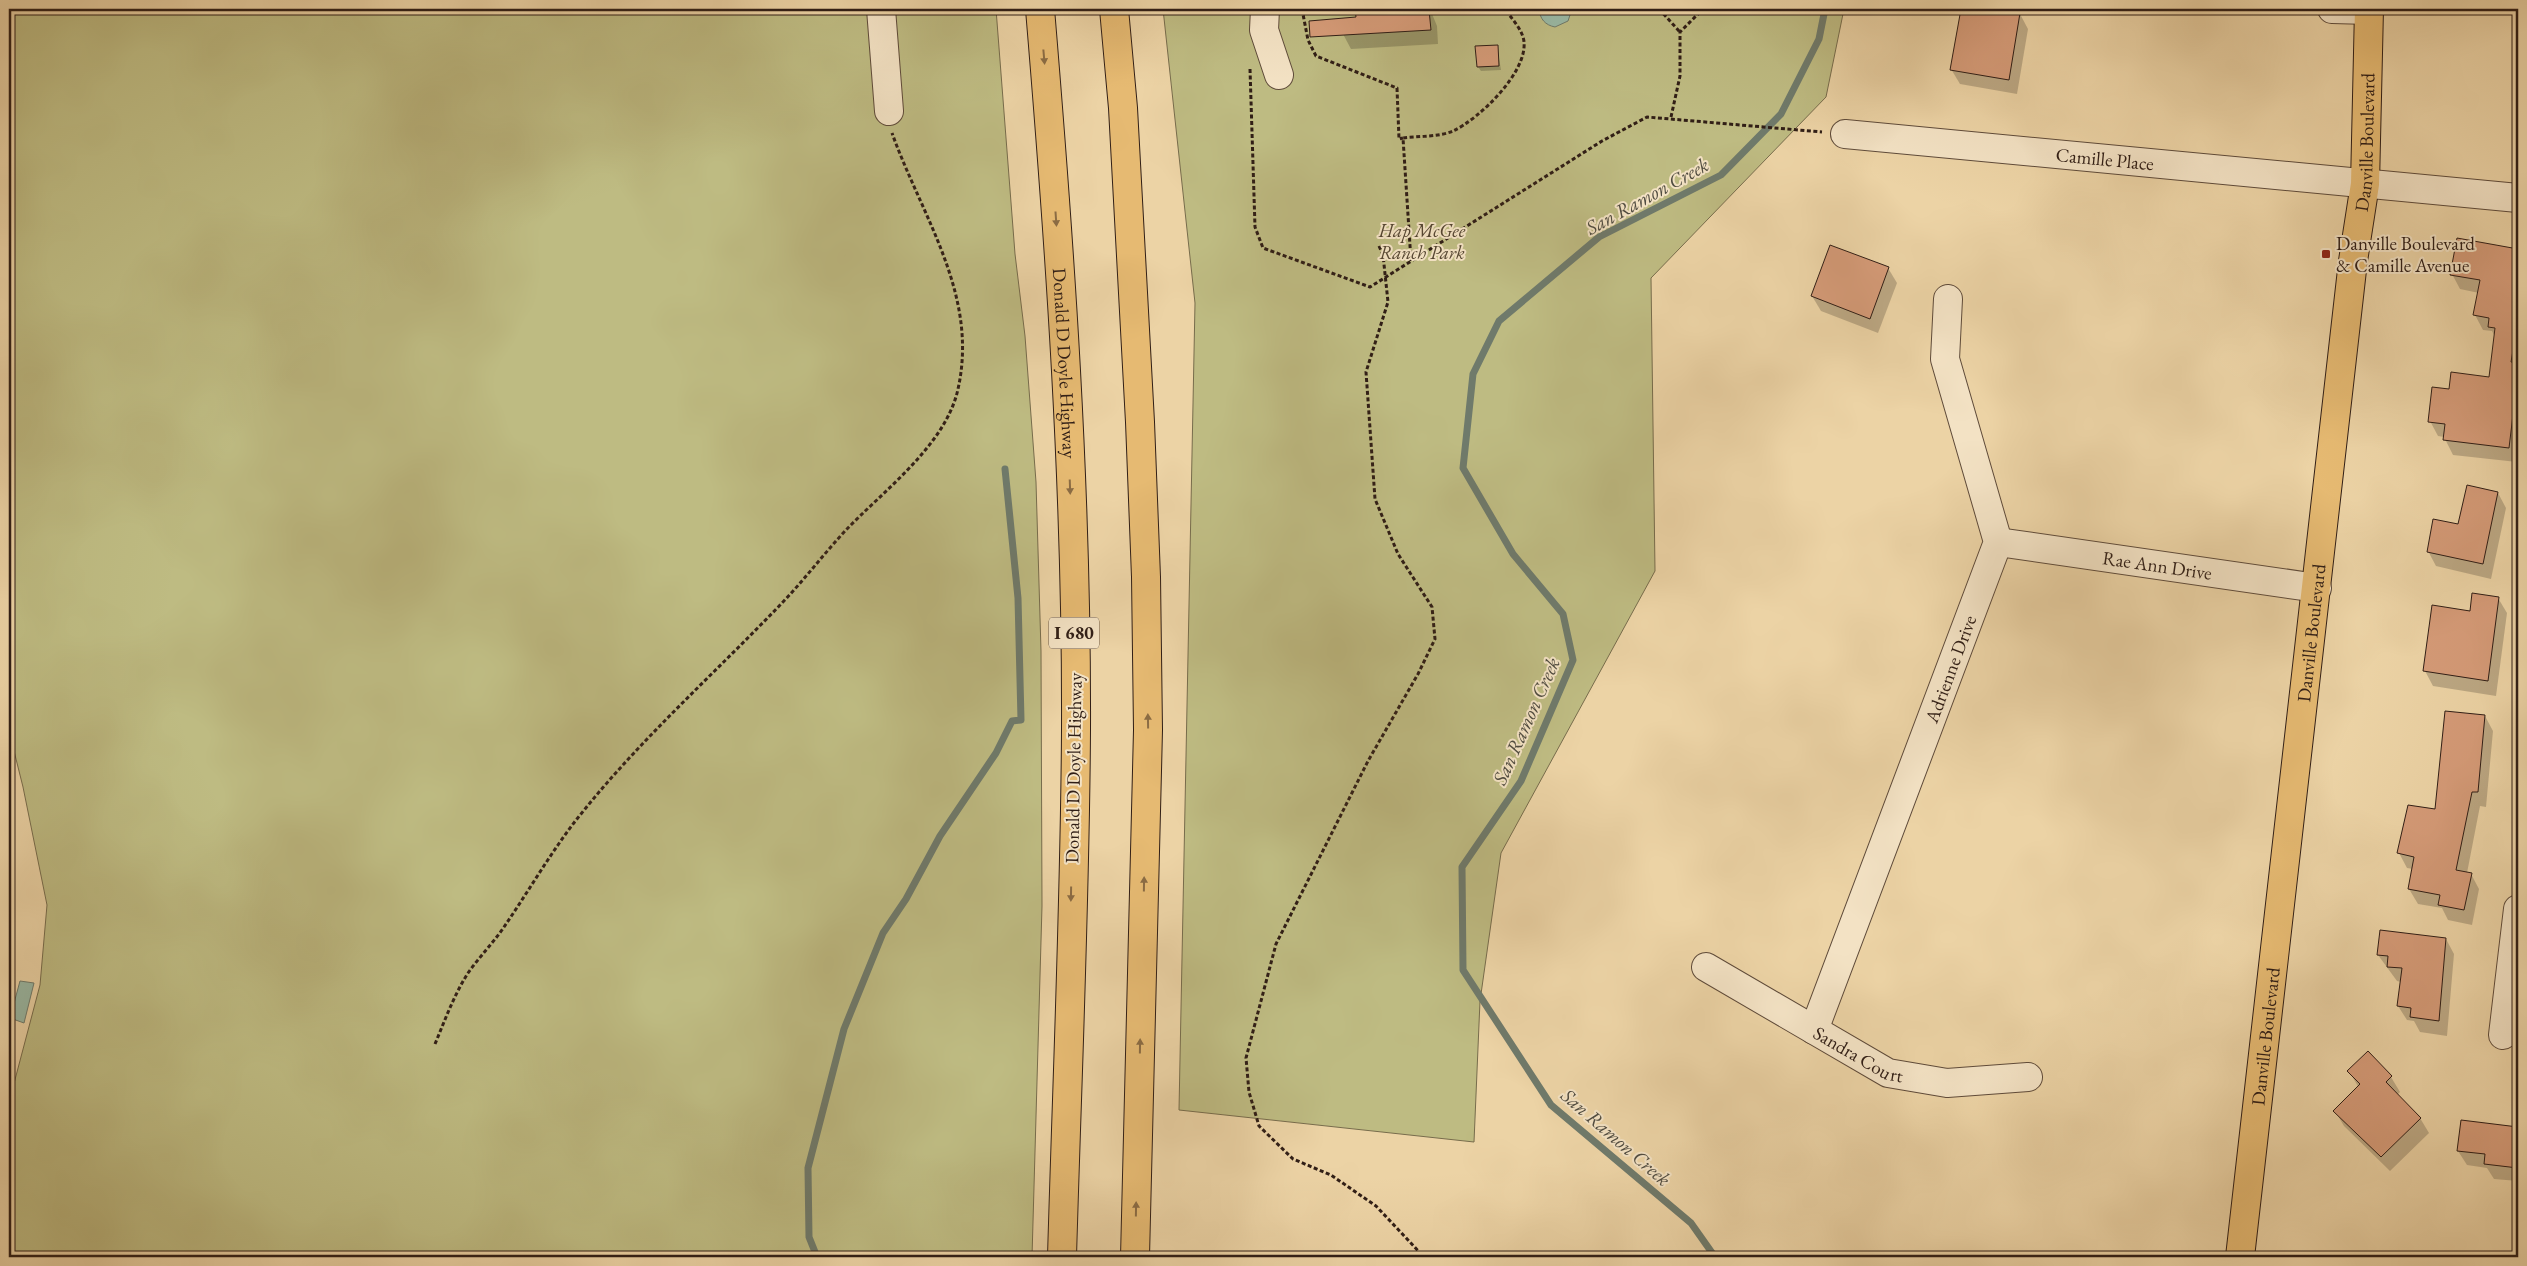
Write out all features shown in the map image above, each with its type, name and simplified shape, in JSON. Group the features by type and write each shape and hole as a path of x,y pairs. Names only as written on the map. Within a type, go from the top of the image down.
{"main road":[{"name":"Donald D Doyle Highway","path":"1040,9 1060,295 1073,584 1076,730 1062,1257"},
{"path":"1114,9 1123,108 1140,422 1146,596 1148,730 1135,1257"},
{"name":"Danville Boulevard","path":"2240,1257 2353,261 2365,184 2369,10"}],"street":[{"path":"881,9 889,111"},
{"path":"1265,9 1264,30 1279,75"},
{"path":"2332,9 2369,10"},
{"name":"Camille Place","path":"1845,134 2518,198"},
{"path":"1948,299 1945,359 1998,542"},
{"name":"Rae Ann Drive","path":"1998,542 2317,588"},
{"name":"Adrienne Drive","path":"1814,1030 1998,542"},
{"path":"2503,1035 2518,909"},
{"name":"Sandra Court","path":"1706,967 1888,1073 1947,1083 2028,1077"}],"path":[{"path":"1302,9 1308,40 1316,56 1397,88 1399,138 1453,131 1470,120 1503,91 1515,75 1522,58 1524,41 1505,9"},
{"path":"1659,9 1680,32 1680,76 1671,117"},
{"path":"1680,32 1703,9"},
{"path":"1249,62 1254,226 1263,248 1370,287 1386,279 1411,261 1602,141 1647,117 1671,117 1845,134"},
{"path":"435,1044 452,1003 468,973 502,930 585,809 670,716 783,602 843,533 929,445 945,423 958,388 962,350 960,306 935,229 894,139 890,126 889,111"},
{"path":"1403,138 1411,261"},
{"path":"1379,246 1383,255 1388,302 1366,372 1375,499 1398,554 1432,608 1435,639 1418,674 1368,761 1276,944 1246,1058 1249,1092 1259,1126 1294,1160 1331,1175 1376,1206 1424,1257"}],"green space":[{"path":"9,9 996,9 1015,254 1025,336 1036,482 1041,651 1042,906 1032,1257 9,1257 9,1094 12,1091 40,985 47,905 23,787 9,731"},
{"name":"Hap McGee Ranch Park","path":"1163,9 1844,9 1826,97 1651,278 1655,571 1501,853 1480,1001 1474,1142 1179,1110 1195,303"}],"shaded area":[{"path":"1539,9 1572,9 1568,21 1555,27 1548,25 1544,21"},
{"path":"20,981 34,983 24,1023 10,1018"}],"building":[{"path":"1355,9 1429,10 1431,30 1310,37 1309,21 1356,17"},
{"path":"1961,9 1994,9 2020,13 2009,80 1950,70"},
{"path":"1498,45 1499,66 1477,67 1475,46"},
{"path":"2457,238 2518,249 2518,321 2511,362 2518,363 2518,373 2509,448 2443,440 2445,424 2428,422 2432,387 2449,389 2451,372 2489,377 2495,328 2488,327 2489,318 2473,315 2480,280 2450,275"},
{"path":"1830,245 1889,267 1870,319 1811,296"},
{"path":"2467,485 2498,492 2483,564 2427,552 2433,519 2458,524"},
{"path":"2472,593 2499,597 2488,681 2423,671 2432,605 2470,611"},
{"path":"2445,711 2485,715 2478,792 2472,792 2456,870 2472,873 2464,910 2438,905 2440,895 2408,889 2414,857 2397,853 2408,805 2435,809"},
{"path":"2380,930 2446,938 2439,1021 2410,1017 2411,1008 2397,1006 2402,968 2387,967 2388,956 2377,955"},
{"path":"2368,1051 2392,1076 2386,1082 2421,1118 2381,1157 2333,1111 2360,1084 2347,1071"},
{"path":"2461,1120 2518,1127 2518,1168 2484,1164 2485,1154 2457,1151"}],"waterway":[{"name":"San Ramon Creek","path":"1715,1257 1691,1223 1551,1105 1463,970 1462,867 1521,781 1573,660 1563,614 1513,554 1463,468 1473,374 1499,321 1599,237 1721,175 1781,114 1819,39 1825,9"},
{"path":"817,1257 809,1237 808,1168 844,1029 883,933 906,899 940,836 996,753 1012,721 1021,720 1018,598 1005,469"}],"place":[{"name":"Danville Boulevard & Camille Avenue","path":"2326,254"}]}
